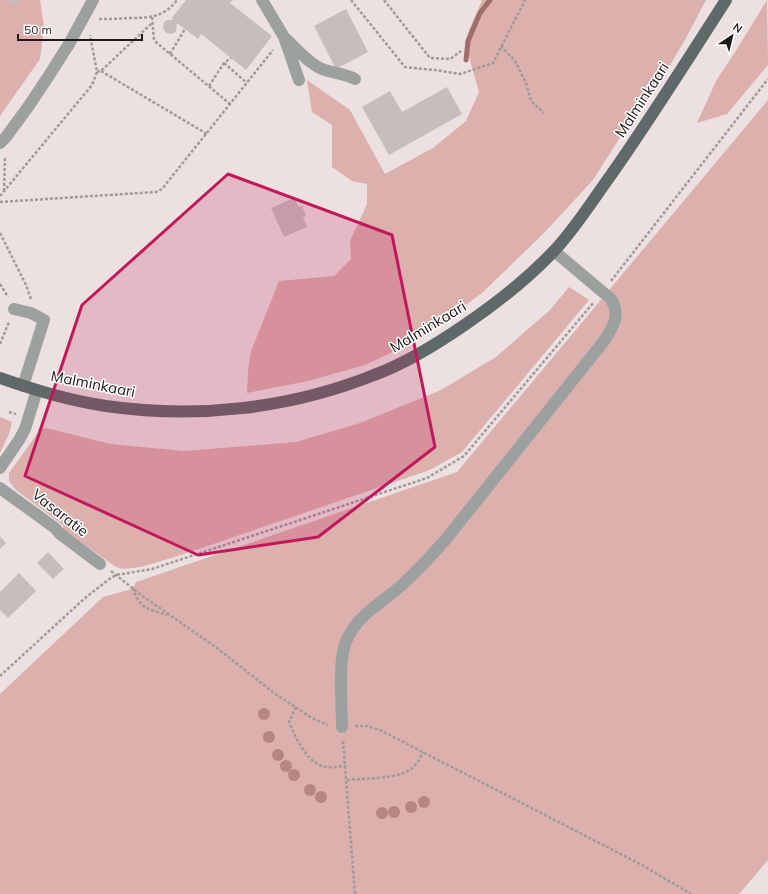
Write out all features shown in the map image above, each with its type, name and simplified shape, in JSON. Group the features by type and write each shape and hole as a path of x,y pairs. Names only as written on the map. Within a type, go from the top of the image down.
{"main road":[{"name":"Malminkaari","path":"0,378 37,390 105,406 170,411 234,410 302,399 339,388 376,375 419,354 489,308 524,279 554,251 580,218 646,125 726,0"}],"street":[{"path":"3,140 48,77 69,44 93,0"},
{"path":"262,0 284,37 299,80"},
{"path":"284,37 305,57 322,69 345,74 355,79"},
{"path":"342,727 341,669 345,644 359,620 375,605 403,585 422,567 446,539 612,329 616,319 616,312 615,306 611,299 554,251"},
{"path":"14,309 32,313 44,320 23,386"},
{"path":"0,468 25,429 37,390"},
{"name":"Vasaratie","path":"0,488 100,564"}],"path":[{"path":"0,196 92,85 97,72 90,32 82,18 152,17 163,13 173,6 177,0"},
{"path":"351,0 405,67 460,74 493,63 525,0"},
{"path":"384,0 430,58 450,59 461,51"},
{"path":"152,17 154,40 230,104"},
{"path":"97,72 101,71 152,22"},
{"path":"170,54 185,29"},
{"path":"0,202 156,192 162,189 284,37"},
{"path":"502,46 518,66 526,83 531,101 544,113"},
{"path":"208,86 224,63 231,58"},
{"path":"224,63 247,83"},
{"path":"101,71 206,134"},
{"path":"0,676 96,589 116,575 140,572 160,566 427,478 464,456 603,291 768,79"},
{"path":"3,140 4,191"},
{"path":"0,233 26,285 32,302 32,313"},
{"path":"0,344 14,309"},
{"path":"116,575 170,616 216,648 274,693 312,718 326,724 342,727 367,726 382,731 642,865 691,894"},
{"path":"133,588 136,600 140,604 150,610 170,616"},
{"path":"296,707 289,722 297,741 309,756 318,765 326,768 346,766"},
{"path":"342,727 355,894"},
{"path":"346,780 391,777 405,773 415,766 423,752"}],"highlighted area":[{"path":"228,174 392,235 435,447 318,537 198,555 25,476 82,305"}],"shaded area":[{"path":"0,0 40,0 44,27 40,59 0,116"},
{"path":"482,0 706,0 656,89 619,139 593,180 544,233 482,293 418,340 365,365 308,381 247,393 251,351 279,281 334,276 351,259 350,241 367,204 367,184 352,181 332,167 332,125 312,112 307,80 350,110 385,174 433,148 466,121 479,92 465,43"},
{"path":"767,0 768,65 727,114 697,123 717,79"},
{"path":"768,100 768,860 739,894 0,894 0,694 103,597 133,588 136,582 457,472"},
{"path":"569,287 589,300 462,452 430,470 178,556 141,567 123,569 116,567 63,529 63,525 16,490 9,481 9,473 40,430 46,428 110,444 184,451 296,442 360,423 441,390 496,357 550,310"},
{"path":"0,417 12,422 9,434 0,453"}],"building":[{"path":"6,0 19,0 14,6"},
{"path":"186,0 233,0 230,3 272,36 246,70 201,34 198,39 177,23 176,32 171,34 166,33 163,28 164,22 173,19 172,18"},
{"path":"346,9 368,52 336,69 314,26"},
{"path":"447,87 462,114 389,155 362,107 390,91 402,112"},
{"path":"294,198 299,207 302,206 306,216 303,217 307,227 284,237 271,208"},
{"path":"0,536 6,543 0,549"},
{"path":"48,552 64,569 53,579 37,563"},
{"path":"19,573 36,591 8,618 0,610 0,592"}],"waterway":[{"path":"466,60 468,41 480,13 490,0"}]}
